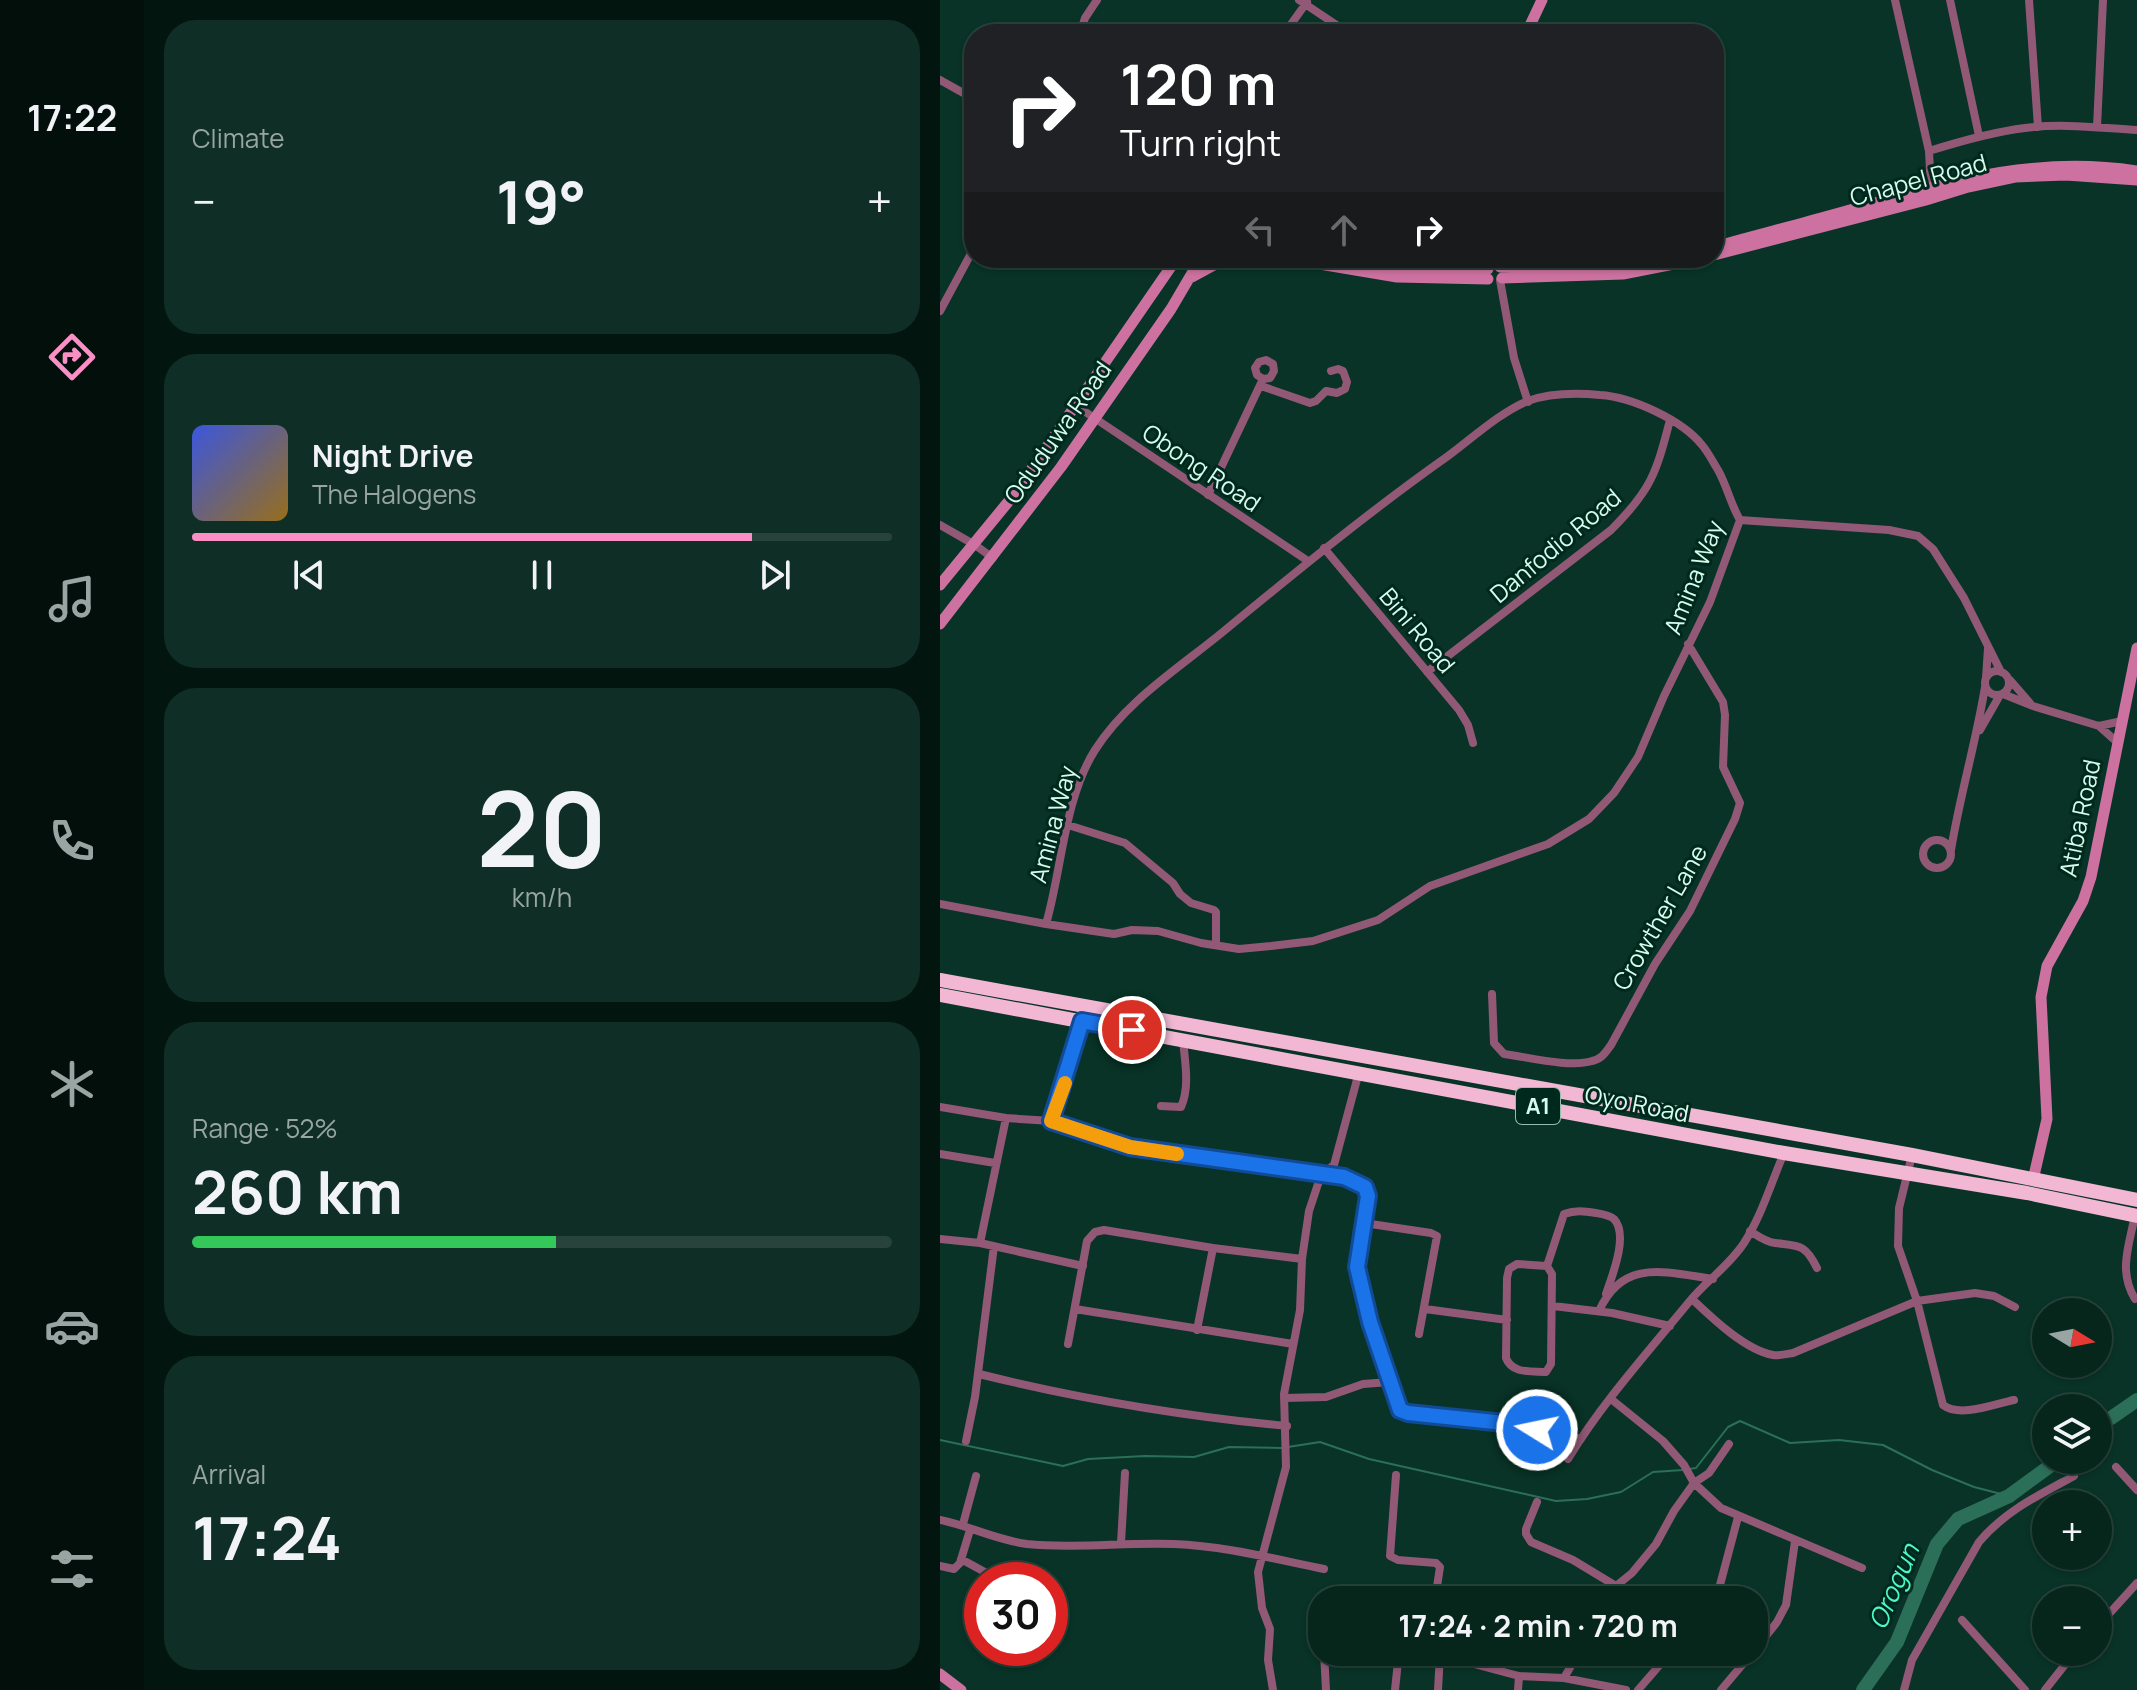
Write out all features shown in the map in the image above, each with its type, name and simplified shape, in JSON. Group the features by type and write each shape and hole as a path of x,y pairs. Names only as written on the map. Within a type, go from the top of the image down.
{"highway":[{"name":"Oyo Road","path":"940,980 974,994 1082,1021 1784,1153 2136,1210"},
{"name":"Oyo Road","path":"940,995 974,994 1912,1155 2033,1180 2136,1210"}],"street":[{"path":"1083,24 1097,0"},
{"path":"1531,24 1542,0"},
{"path":"1895,0 1929,151 1932,192"},
{"path":"1950,0 1979,136"},
{"path":"2029,0 2038,127"},
{"path":"2097,127 2103,0"},
{"path":"1290,24 1304,1 1336,24"},
{"path":"940,80 964,93"},
{"path":"1929,151 1979,136 2038,127 2137,130"},
{"name":"Chapel Road","path":"1724,252 1932,192 1966,177 2068,165 2137,171"},
{"name":"Chapel Road","path":"1724,244 1932,192 2015,177 2066,175 2137,180"},
{"path":"940,311 964,267"},
{"name":"Oduduwa Road","path":"940,585 1013,496 1170,268"},
{"name":"Oduduwa Road","path":"940,624 1061,467 1171,309 1195,268"},
{"path":"1189,279 1209,268"},
{"path":"1343,268 1397,277 1546,268"},
{"path":"1386,268 1623,274 1653,268"},
{"path":"1494,270 1514,358 1528,402"},
{"path":"1208,495 1262,383 1310,403 1326,391 1337,393 1345,389 1347,382 1343,371 1331,371"},
{"name":"Amina Way","path":"940,904 1046,924 1114,934 1132,930 1158,931 1239,949 1313,941 1378,920 1430,886 1548,844 1589,819 1614,793 1638,757 1710,602 1740,520 1719,472 1701,444 1682,427 1640,405 1602,395 1575,394 1528,402 1410,482 1324,548 1126,711 1105,735 1086,765 1077,788 1046,924"},
{"name":"Obong Road","path":"1075,405 1308,561"},
{"name":"Danfodio Road","path":"1427,672 1611,530 1636,505 1656,472 1670,420"},
{"path":"1740,520 1889,530 1918,536 1933,549 1964,598 2005,675 2033,706"},
{"path":"940,525 993,558"},
{"name":"Bini Road","path":"1324,548 1459,710 1468,725 1473,743"},
{"name":"Crowther Lane","path":"1492,994 1494,1043 1504,1054 1576,1063 1595,1061 1604,1056 1611,1045 1655,964 1690,911 1740,803 1723,767 1723,702 1688,644"},
{"path":"1951,850 1958,804 1977,734 1988,647"},
{"name":"Atiba Road","path":"2033,1180 2047,1119 2041,997 2047,966 2083,901 2091,877 2137,648"},
{"path":"1985,683 1992,672 2005,675"},
{"path":"1977,734 2007,690 2005,675"},
{"path":"1985,683 1994,695 2002,694 2099,726 2118,743"},
{"path":"2099,726 2122,721"},
{"path":"1068,825 1125,843 1173,883 1191,903 1214,910 1216,945"},
{"path":"1051,1121 1082,1021"},
{"path":"1161,1106 1181,1107 1184,1101 1186,1070 1183,1040"},
{"path":"1273,1690 1268,1660 1270,1629 1259,1591 1258,1572 1283,1482 1287,1426 1284,1398 1300,1310 1302,1259 1309,1211 1321,1175 1334,1165 1359,1072"},
{"path":"940,1107 1006,1118 1051,1121 1130,1147 1344,1177 1365,1187 1368,1196 1357,1267 1370,1322 1400,1410 1514,1424 1581,1439"},
{"path":"980,1243 1006,1118"},
{"path":"1568,1459 1611,1399 1692,1299 1743,1245 1763,1209 1784,1153"},
{"path":"940,1154 995,1163"},
{"path":"1912,1155 1899,1208 1898,1246 1917,1301 1943,1405 1959,1411 2014,1400"},
{"path":"1547,1266 1564,1214 1582,1210 1615,1220 1619,1228 1620,1248 1599,1311"},
{"path":"2135,1299 2127,1286 2124,1272 2136,1210"},
{"path":"1364,1223 1437,1236 1419,1334"},
{"path":"1068,1344 1087,1241 1095,1232 1104,1230 1302,1259"},
{"path":"1750,1231 1772,1243 1798,1245 1807,1252 1817,1268"},
{"path":"940,1239 980,1243 1083,1266"},
{"path":"966,1441 979,1374 994,1246"},
{"path":"1197,1330 1213,1248"},
{"path":"1517,1264 1547,1266 1552,1274 1551,1364 1546,1372 1515,1370 1506,1358 1509,1269 1517,1264"},
{"path":"1606,1294 1626,1277 1643,1272 1713,1279"},
{"path":"1692,1299 1720,1325 1773,1355 1793,1353 1917,1301 1975,1293 1994,1296 2015,1307"},
{"path":"1553,1306 1599,1311 1670,1326"},
{"path":"1075,1309 1293,1344"},
{"path":"1425,1309 1507,1320"},
{"path":"979,1374 1086,1399 1179,1414 1287,1426"},
{"path":"1284,1398 1326,1397 1363,1384 1390,1382"},
{"path":"1611,1399 1663,1441 1684,1465 1694,1483 1714,1503 1738,1517 1862,1568"},
{"path":"1537,1502 1526,1529 1531,1542 1573,1560 1616,1586 1632,1573 1656,1544 1694,1483 1709,1473 1729,1444"},
{"path":"2116,1467 2137,1490"},
{"path":"1121,1543 1125,1473"},
{"path":"1396,1475 1390,1556 1398,1560 1436,1563 1440,1567 1437,1586"},
{"path":"940,1566 954,1569 961,1559 976,1476"},
{"path":"1904,1690 1912,1660 1979,1542 1994,1524 2021,1505 2074,1476"},
{"path":"1718,1586 1738,1517"},
{"path":"940,1520 1028,1544 1121,1543 1226,1548 1324,1569"},
{"path":"1768,1634 1786,1605 1795,1541"},
{"path":"961,1559 966,1562"},
{"path":"2112,1611 2137,1583"},
{"path":"1962,1620 2025,1690"},
{"path":"1325,1666 1326,1690"},
{"path":"1395,1690 1398,1666"},
{"path":"1438,1690 1439,1666"},
{"path":"1483,1666 1519,1676 1564,1678 1626,1690"},
{"path":"1564,1678 1571,1666"},
{"path":"1638,1690 1659,1666"},
{"path":"1721,1690 1742,1666"},
{"path":"2045,1690 2064,1666"},
{"path":"940,1674 961,1690"},
{"path":"1518,1690 1519,1676"}],"waterway":[{"name":"Orogun","path":"2112,1417 2137,1400"},
{"path":"1689,1469 1696,1468 1728,1427 1740,1421 1790,1443 1839,1440 1883,1445 1932,1470 1974,1487 2009,1496"},
{"path":"940,1440 1063,1466 1088,1459 1194,1457 1229,1447 1282,1448"},
{"path":"1288,1447 1320,1442 1369,1459 1556,1501 1621,1492 1653,1472 1683,1470"},
{"name":"Orogun","path":"1863,1690 1897,1642 1937,1544 1958,1519 2009,1496 2039,1474"}],"slow traffic":[{"path":"1065,1083 1051,1121 1130,1147 1177,1154"}],"route":[{"path":"1132,1030 1082,1021 1051,1121 1130,1147 1344,1177 1365,1187 1368,1196 1357,1267 1370,1322 1400,1410 1467,1421 1514,1424 1537,1430"}]}
